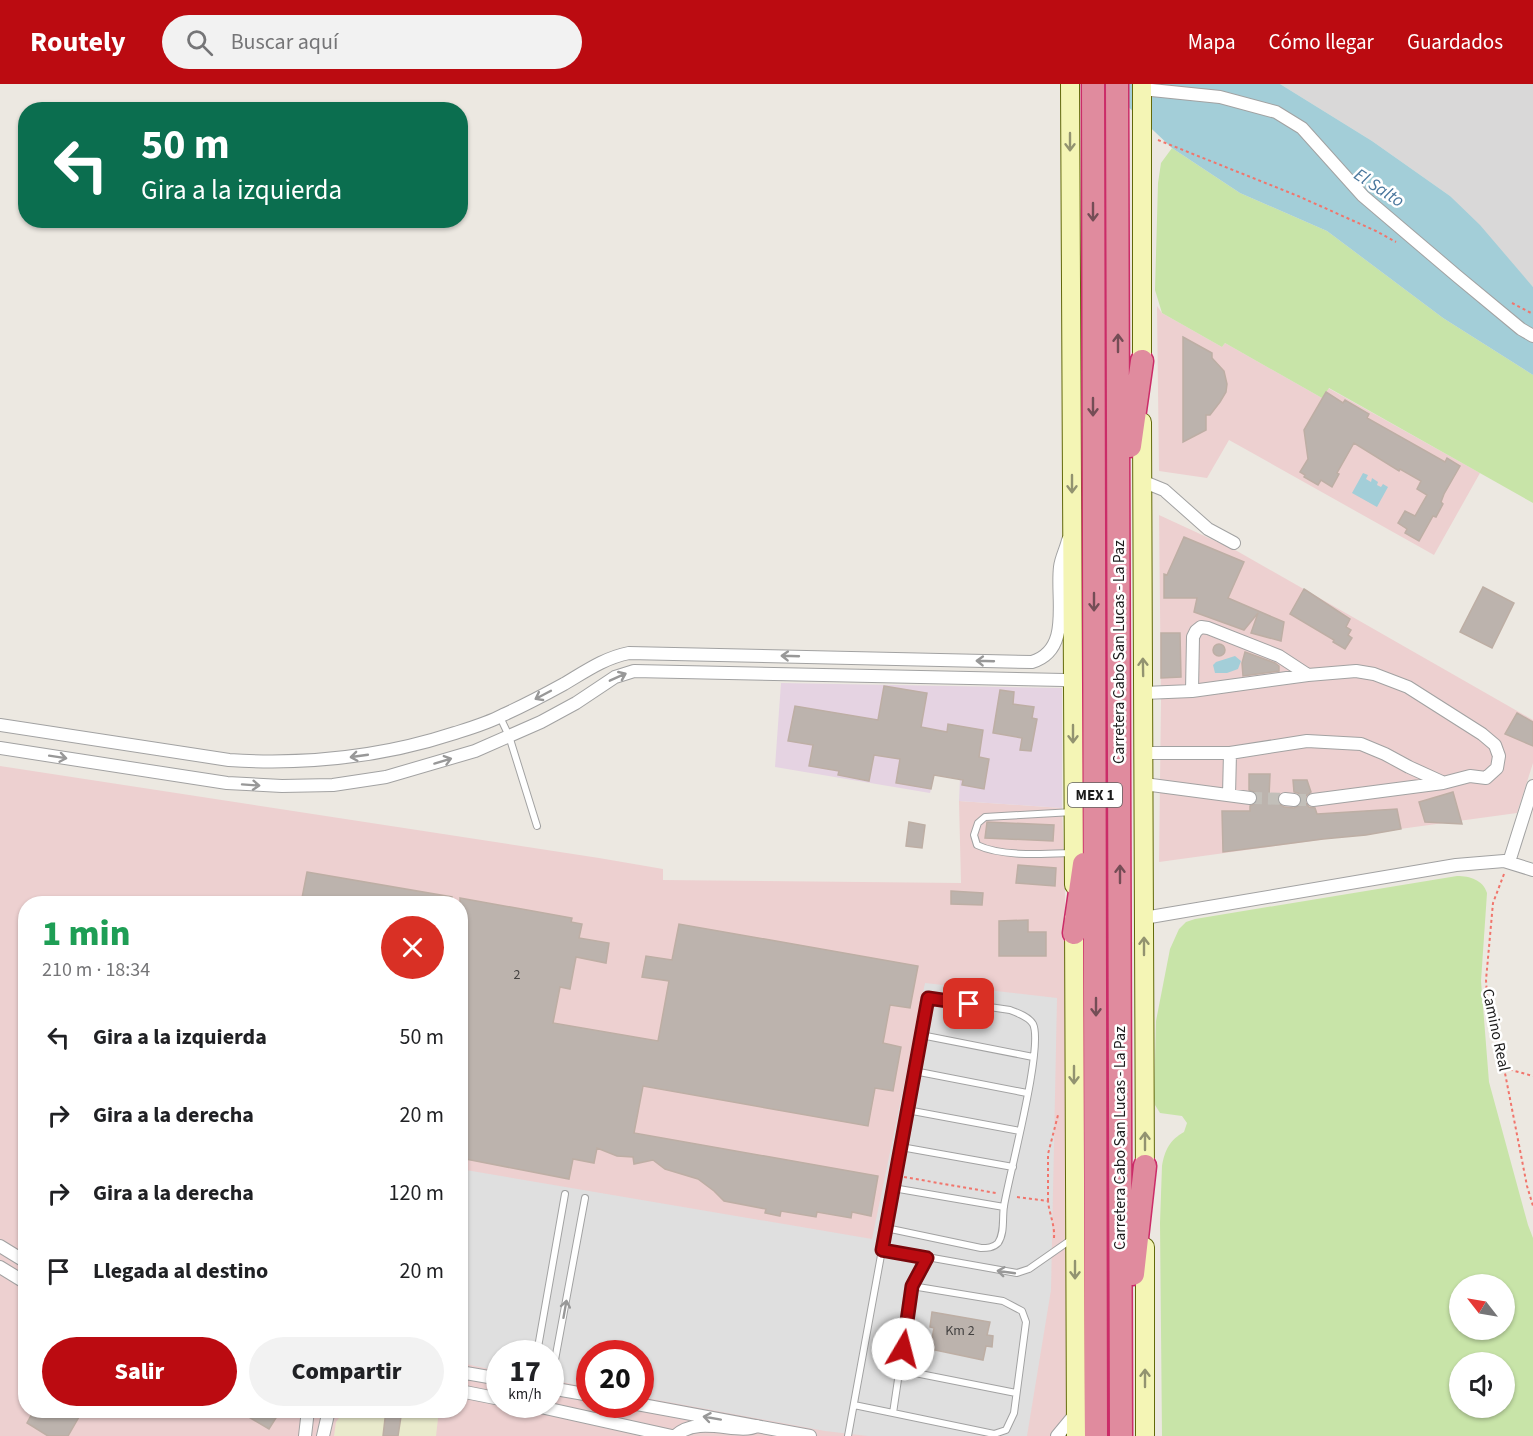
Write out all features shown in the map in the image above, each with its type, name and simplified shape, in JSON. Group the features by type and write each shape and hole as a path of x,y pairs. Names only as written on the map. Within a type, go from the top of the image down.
{"highway":[{"name":"Carretera Cabo San Lucas - La Paz","path":"1093,84 1096,1436"},
{"name":"Carretera Cabo San Lucas - La Paz","path":"1117,84 1121,1436"},
{"path":"1119,525 1142,361"},
{"path":"1074,933 1084,864 1095,746"},
{"path":"1120,1385 1145,1166"}],"main road":[{"path":"1070,84 1076,1436"},
{"path":"1140,86 1145,1436"}],"street":[{"path":"1140,86 1220,97 1276,112 1302,128 1363,196 1493,306 1533,336"},
{"path":"1142,481 1164,490 1208,529 1234,543"},
{"path":"0,725 229,760 274,762 331,760 380,753 434,740 500,717 564,684 602,660 629,653 1036,661 1047,655 1057,640 1060,566 1072,529"},
{"path":"1192,692 1193,637 1201,627 1279,656 1308,675"},
{"path":"0,748 227,783 282,786 333,785 386,777 475,751 576,703 615,677 641,670 1064,680 1070,683 1073,691"},
{"path":"1144,693 1192,692 1308,675 1356,671 1374,674 1408,687 1482,734 1495,745 1499,756 1497,768 1486,778 1470,776 1443,783 1314,800"},
{"path":"1144,753 1230,753 1307,741 1361,744 1443,783"},
{"path":"1229,795 1230,753"},
{"path":"1144,784 1250,798"},
{"path":"1509,862 1533,786"},
{"path":"1144,918 1456,865 1492,861 1509,862 1533,870"},
{"path":"0,1246 18,1257"},
{"path":"0,1267 18,1278"},
{"path":"468,1373 486,1377"},
{"path":"468,1392 486,1396"},
{"path":"654,1407 810,1436"},
{"path":"564,1412 674,1436 681,1431 693,1428 743,1434 752,1431 757,1426"},
{"path":"1057,1436 1076,1413"},
{"path":"305,1436 307,1418"},
{"path":"323,1436 326,1418"}],"lane":[{"path":"500,717 509,736 537,826"},
{"path":"1073,812 985,818 978,823 974,835 977,845 988,850 1039,854 1073,853"},
{"path":"848,1436 928,998 1010,1010 1023,1015 1033,1023 1036,1035 998,1242 991,1248 981,1248 886,1228"},
{"path":"921,1035 1033,1058"},
{"path":"914,1071 1027,1093"},
{"path":"907,1110 1020,1131"},
{"path":"901,1147 1013,1167"},
{"path":"893,1188 1004,1206"},
{"path":"539,1340 565,1194"},
{"path":"559,1340 585,1198"},
{"path":"882,1250 1017,1273 1029,1269 1075,1237"},
{"path":"893,1413 912,1286 927,1258"},
{"path":"854,1405 994,1434 1006,1430 1011,1421 1026,1322 1022,1311 1003,1301 912,1286"},
{"path":"900,1370 1016,1393"}],"path":[{"path":"1141,135 1164,142 1298,196 1395,242"},
{"path":"1505,300 1533,314"},
{"name":"Camino Real","path":"1509,862 1493,903 1486,980 1489,1010 1504,1068 1533,1206"},
{"path":"1504,1068 1533,1076"},
{"path":"896,1176 1048,1201 1055,1230 1050,1246"}],"shaded area":[{"path":"1280,84 1533,84 1533,287 1450,196 1372,141"},
{"path":"1157,306 1162,313 1222,347 1225,343 1322,398 1328,388 1480,473 1434,555 1229,440 1207,478 1159,471"},
{"path":"1159,515 1237,551 1533,720 1533,763 1517,813 1159,862 1161,701"},
{"path":"781,683 1062,688 1062,808 959,801 960,779 934,775 930,793 775,767"},
{"path":"0,766 663,869 663,880 961,883 959,801 1062,808 1065,890 1067,1436 0,1436"},
{"path":"925,983 1057,998 1051,1290 1027,1436 868,1436 825,1431 654,1399 654,1340 576,1340 576,1385 564,1382 564,1340 486,1340 486,1368 468,1364 468,1170 872,1239"}],"green space":[{"path":"1172,148 1240,193 1327,231 1443,318 1533,375 1533,503 1329,388 1322,398 1225,343 1222,347 1162,313 1155,290 1158,183 1161,163"},
{"path":"1457,876 1475,880 1485,889 1487,893 1481,981 1489,1082 1533,1238 1533,1436 1162,1436 1160,1223 1162,1166 1169,1146 1184,1132 1187,1123 1182,1116 1160,1113 1155,1105 1156,1021 1170,949 1179,929 1186,922"},
{"path":"339,1418 438,1418 436,1436 334,1436 336,1422"}],"water":[{"name":"El Salto","path":"1104,84 1280,84 1372,141 1450,196 1480,225 1533,287 1533,375 1443,318 1327,231 1240,193 1172,148"},
{"path":"1363,473 1368,475 1366,479 1371,482 1372,478 1378,482 1377,485 1381,487 1383,484 1388,487 1377,507 1352,493"},
{"path":"1235,656 1241,661 1238,669 1227,673 1215,673 1213,665 1216,662"}],"building":[{"path":"1183,337 1212,353 1212,358 1224,371 1227,384 1226,392 1220,402 1210,415 1206,415 1206,430 1183,442"},
{"path":"1326,392 1343,403 1345,400 1369,414 1367,418 1445,462 1447,458 1460,466 1444,494 1441,502 1443,504 1436,517 1433,516 1419,541 1405,533 1407,529 1398,523 1405,511 1415,516 1427,495 1417,489 1421,481 1400,469 1399,471 1354,443 1332,487 1321,480 1318,485 1300,472 1308,459 1304,430"},
{"path":"1184,537 1244,562 1228,598 1284,622 1281,641 1251,633 1258,613 1244,630 1194,612 1197,598 1164,598 1164,574 1167,575"},
{"path":"1483,587 1514,603 1492,648 1460,632"},
{"path":"1304,589 1350,619 1346,627 1351,630 1348,635 1352,638 1345,649 1290,614"},
{"path":"1161,633 1180,633 1181,677 1161,678"},
{"path":"1221,644 1224,645 1224,655 1217,656 1214,655 1213,648 1214,645"},
{"path":"1245,652 1275,663 1279,666 1279,671 1243,676 1242,663"},
{"path":"884,686 927,693 921,727 947,732 948,724 983,730 979,757 989,759 984,789 962,785 963,780 934,775 931,789 896,783 900,759 874,755 869,781 838,775 839,771 809,766 813,745 788,741 795,706 878,720"},
{"path":"1000,690 1014,692 1013,704 1034,707 1032,718 1037,719 1031,751 1020,750 1022,738 993,733"},
{"path":"1517,713 1533,722 1533,746 1505,734"},
{"path":"1249,774 1270,774 1269,797 1277,797 1278,803 1284,807 1294,808 1300,805 1302,797 1294,792 1293,780 1307,780 1311,792 1306,796 1305,802 1309,807 1315,808 1317,814 1397,809 1401,829 1223,852 1222,811 1250,811 1250,806 1258,800 1255,792 1249,790"},
{"path":"1453,792 1462,824 1425,822 1419,802"},
{"path":"909,822 925,825 922,848 906,846"},
{"path":"987,822 1054,825 1053,841 985,838"},
{"path":"1018,865 1056,868 1055,886 1016,883"},
{"path":"307,872 446,896 302,896"},
{"path":"951,891 983,893 982,905 951,904"},
{"path":"468,899 572,918 571,922 582,924 579,938 609,943 606,963 576,957 570,989 560,987 553,1023 658,1041 669,981 642,977 646,956 672,960 679,924 918,966 910,1008 890,1005 883,1043 901,1047 893,1091 875,1088 868,1126 643,1086 634,1133 878,1176 871,1216 852,1212 851,1218 817,1212 816,1217 781,1211 780,1216 765,1213 766,1209 724,1201 698,1179 665,1169 653,1160 634,1164 633,1157 617,1156 597,1148 594,1163 573,1159 569,1179 468,1160"},
{"path":"1028,920 1028,932 1046,932 1046,956 999,956 999,921"},
{"path":"932,1312 990,1322 987,1335 993,1336 992,1347 986,1346 983,1360 930,1349 934,1328 930,1327"},
{"path":"30,1418 78,1418 68,1436 48,1436 27,1423"},
{"path":"250,1418 276,1418 269,1429"},
{"path":"385,1418 401,1418 398,1436 383,1436"}],"tunnel":[{"path":"1250,798 1285,799"},
{"path":"1294,800 1313,800"}],"route":[{"path":"903,1349 912,1286 927,1258 882,1250 928,998 969,1004"}]}
